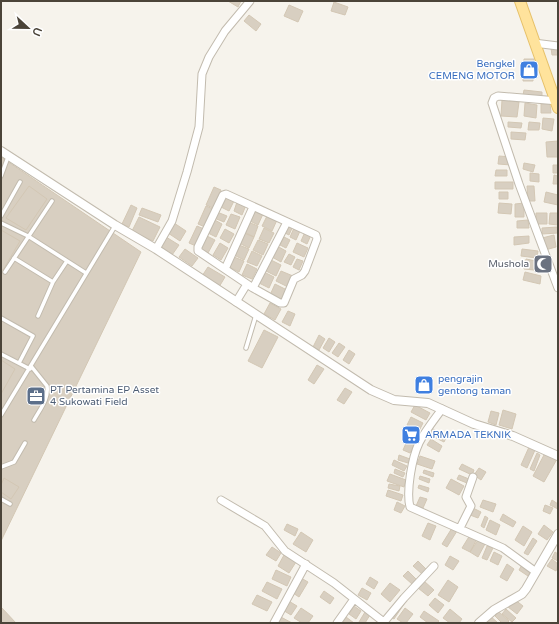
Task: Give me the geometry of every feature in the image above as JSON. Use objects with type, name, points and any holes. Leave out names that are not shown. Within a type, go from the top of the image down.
[{"type":"main road","points":[[520,1],[557,104]]},
{"type":"street","points":[[156,249],[172,221],[199,127],[202,74],[224,31],[250,1]]},
{"type":"street","points":[[534,43],[558,46]]},
{"type":"street","points":[[557,104],[498,96],[494,98],[492,103],[519,184],[558,288]]},
{"type":"street","points":[[1,151],[8,157],[115,225],[156,249],[380,395],[394,400],[428,403],[474,424],[513,436],[558,456]]},
{"type":"street","points":[[226,194],[253,207],[317,237],[305,271],[302,276],[294,279],[284,302],[282,303],[250,286],[225,270],[200,252],[198,247],[223,195],[226,194]]},
{"type":"street","points":[[225,270],[253,207]]},
{"type":"street","points":[[236,302],[250,286],[286,222]]},
{"type":"street","points":[[442,409],[419,444],[414,458],[408,494],[409,505],[412,509],[460,528],[503,548],[536,572]]},
{"type":"street","points":[[460,528],[471,506],[466,497],[473,477]]},
{"type":"street","points":[[220,500],[265,526],[285,551],[306,564],[385,623],[404,598],[434,566]]},
{"type":"street","points":[[479,623],[494,610],[522,594],[558,534]]},
{"type":"street","points":[[274,623],[306,564]]},
{"type":"street","points":[[337,623],[354,599]]},
{"type":"lane","points":[[1,176],[8,157]]},
{"type":"lane","points":[[1,216],[20,182]]},
{"type":"lane","points":[[5,272],[52,201]]},
{"type":"lane","points":[[1,223],[28,236],[86,273]]},
{"type":"lane","points":[[1,415],[115,225]]},
{"type":"lane","points":[[14,258],[53,282]]},
{"type":"lane","points":[[38,316],[53,282],[67,261]]},
{"type":"lane","points":[[246,348],[256,315]]},
{"type":"lane","points":[[1,318],[33,336],[20,363]]},
{"type":"lane","points":[[1,354],[30,367],[47,386],[48,390],[46,401],[34,420]]},
{"type":"lane","points":[[1,466],[14,462],[24,443]]},
{"type":"lane","points":[[1,499],[10,504]]},
{"type":"building","points":[[228,1],[241,1],[238,7]]},
{"type":"building","points":[[334,2],[348,7],[345,15],[331,11]]},
{"type":"building","points":[[289,5],[303,11],[298,22],[284,16]]},
{"type":"building","points":[[249,15],[261,24],[256,31],[244,21]]},
{"type":"building","points":[[551,48],[558,48],[558,55],[552,55]]},
{"type":"building","name":"Bengkel CEMENG MOTOR","points":[[524,59],[534,59],[533,81],[523,81]]},
{"type":"building","points":[[524,90],[542,92],[542,97],[523,95]]},
{"type":"building","points":[[502,100],[519,102],[517,117],[501,116]]},
{"type":"building","points":[[525,103],[537,105],[536,118],[524,116]]},
{"type":"building","points":[[550,103],[551,113],[541,113],[541,104]]},
{"type":"building","points":[[543,118],[554,119],[552,131],[542,129]]},
{"type":"building","points":[[508,122],[522,123],[521,128],[508,127]]},
{"type":"building","points":[[529,122],[540,123],[539,130],[528,130]]},
{"type":"building","points":[[511,132],[526,133],[525,140],[511,139]]},
{"type":"building","points":[[558,141],[558,157],[547,157],[546,142]]},
{"type":"building","points":[[499,156],[511,157],[511,165],[498,164]]},
{"type":"building","name":"PT Pertamina EP Asset 4 Sukowati Field","points":[[1,157],[141,252],[1,541]]},
{"type":"building","points":[[524,163],[535,165],[533,172],[523,169]]},
{"type":"building","points":[[553,165],[558,165],[558,173],[553,173]]},
{"type":"building","points":[[496,170],[507,170],[507,176],[495,176]]},
{"type":"building","points":[[530,173],[539,174],[539,182],[530,181]]},
{"type":"building","points":[[554,175],[558,176],[558,184],[553,184]]},
{"type":"building","points":[[495,182],[513,182],[513,189],[495,189]]},
{"type":"building","points":[[29,186],[47,199],[26,230],[6,218]]},
{"type":"building","points":[[527,186],[534,186],[535,201],[528,201]]},
{"type":"building","points":[[214,187],[221,190],[213,208],[206,205]]},
{"type":"building","points":[[499,192],[508,192],[508,199],[499,199]]},
{"type":"building","points":[[546,192],[558,195],[558,205],[544,202]]},
{"type":"building","points":[[224,196],[234,201],[229,211],[219,206]]},
{"type":"building","points":[[237,202],[246,205],[242,215],[234,211]]},
{"type":"building","points":[[499,203],[512,204],[511,214],[498,213]]},
{"type":"building","points":[[524,203],[524,217],[515,217],[515,204]]},
{"type":"building","points":[[131,205],[137,208],[129,227],[122,224]]},
{"type":"building","points":[[206,206],[213,209],[205,227],[198,224]]},
{"type":"building","points":[[142,208],[161,215],[158,222],[139,215]]},
{"type":"building","points":[[253,210],[263,214],[258,225],[248,220]]},
{"type":"building","points":[[217,212],[227,216],[224,222],[214,218]]},
{"type":"building","points":[[536,213],[547,213],[547,224],[536,224]]},
{"type":"building","points":[[550,213],[558,213],[558,225],[549,224]]},
{"type":"building","points":[[231,214],[240,217],[235,229],[226,225]]},
{"type":"building","points":[[267,216],[277,220],[272,231],[262,226]]},
{"type":"building","points":[[139,217],[160,227],[153,241],[132,231]]},
{"type":"building","points":[[213,219],[222,224],[216,237],[206,232]]},
{"type":"building","points":[[528,220],[529,228],[517,228],[517,221]]},
{"type":"building","points":[[248,222],[258,226],[254,237],[244,232]]},
{"type":"building","points":[[174,223],[186,231],[180,241],[168,233]]},
{"type":"building","points":[[287,223],[293,226],[289,235],[283,232]]},
{"type":"building","points":[[197,226],[204,229],[196,246],[189,243]]},
{"type":"building","points":[[557,227],[558,233],[542,234],[542,228]]},
{"type":"building","points":[[264,228],[274,233],[269,243],[259,239]]},
{"type":"building","points":[[294,228],[300,231],[296,240],[290,237]]},
{"type":"building","points":[[225,229],[234,234],[229,243],[220,238]]},
{"type":"building","points":[[1,230],[20,241],[3,270],[1,269]]},
{"type":"building","points":[[305,232],[311,235],[307,244],[301,241]]},
{"type":"building","points":[[244,233],[254,237],[249,248],[239,243]]},
{"type":"building","points":[[205,235],[215,240],[208,253],[198,248]]},
{"type":"building","points":[[554,235],[556,247],[545,250],[542,238]]},
{"type":"building","points":[[529,236],[529,243],[514,245],[514,237]]},
{"type":"building","points":[[166,237],[179,245],[172,255],[160,247]]},
{"type":"building","points":[[284,237],[290,240],[286,248],[280,245]]},
{"type":"building","points":[[258,240],[268,244],[263,255],[253,250]]},
{"type":"building","points":[[220,243],[228,248],[221,260],[213,255]]},
{"type":"building","points":[[297,243],[308,248],[304,257],[293,252]]},
{"type":"building","points":[[239,245],[249,249],[244,260],[234,255]]},
{"type":"building","points":[[277,246],[286,251],[281,262],[272,257]]},
{"type":"building","points":[[185,249],[198,258],[192,266],[179,257]]},
{"type":"building","points":[[522,249],[538,251],[537,258],[521,256]]},
{"type":"building","points":[[252,251],[262,256],[257,266],[247,262]]},
{"type":"building","points":[[289,254],[295,257],[291,265],[284,262]]},
{"type":"building","points":[[234,257],[244,261],[239,272],[229,267]]},
{"type":"building","points":[[269,259],[281,265],[276,276],[264,270]]},
{"type":"building","points":[[297,259],[303,261],[299,270],[293,267]]},
{"type":"building","points":[[526,259],[536,261],[534,270],[524,269]]},
{"type":"building","name":"Mushola","points":[[540,260],[547,262],[548,268],[539,266]]},
{"type":"building","points":[[247,264],[257,269],[252,279],[242,275]]},
{"type":"building","points":[[208,267],[225,277],[219,287],[202,276]]},
{"type":"building","points":[[262,271],[274,277],[269,288],[257,282]]},
{"type":"building","points":[[281,271],[293,276],[288,287],[276,281]]},
{"type":"building","points":[[525,272],[541,276],[540,284],[523,280]]},
{"type":"building","points":[[275,284],[287,290],[282,301],[270,295]]},
{"type":"building","points":[[270,303],[281,309],[275,320],[264,314]]},
{"type":"building","points":[[288,311],[295,314],[290,326],[282,322]]},
{"type":"building","points":[[264,330],[278,337],[262,368],[248,361]]},
{"type":"building","points":[[319,335],[325,339],[319,350],[313,347]]},
{"type":"building","points":[[329,338],[335,342],[329,352],[323,348]]},
{"type":"building","points":[[339,343],[345,347],[338,357],[332,353]]},
{"type":"building","points":[[349,350],[355,354],[349,364],[343,360]]},
{"type":"building","points":[[1,360],[15,369],[1,394]]},
{"type":"building","points":[[317,365],[324,369],[314,384],[308,380]]},
{"type":"building","name":"pengrajin gentong taman","points":[[422,377],[429,379],[426,393],[419,391]]},
{"type":"building","points":[[345,388],[352,392],[344,404],[337,400]]},
{"type":"building","points":[[415,405],[430,413],[426,420],[411,412]]},
{"type":"building","points":[[503,410],[516,414],[512,429],[499,425]]},
{"type":"building","points":[[491,411],[499,413],[496,425],[488,422]]},
{"type":"building","points":[[411,417],[423,423],[419,431],[407,425]]},
{"type":"building","name":"ARMADA TEKNIK","points":[[407,428],[418,434],[414,441],[403,436]]},
{"type":"building","points":[[433,429],[447,436],[444,442],[430,435]]},
{"type":"building","points":[[431,439],[442,446],[439,452],[427,445]]},
{"type":"building","points":[[407,441],[415,444],[410,453],[403,450]]},
{"type":"building","points":[[529,447],[535,450],[527,468],[521,465]]},
{"type":"building","points":[[537,453],[540,455],[534,471],[530,469]]},
{"type":"building","points":[[545,453],[557,459],[544,482],[533,476]]},
{"type":"building","points":[[399,455],[410,459],[408,463],[398,460]]},
{"type":"building","points":[[420,456],[435,461],[432,469],[417,464]]},
{"type":"building","points":[[394,460],[407,466],[404,471],[392,465]]},
{"type":"building","points":[[462,464],[474,470],[472,475],[459,469]]},
{"type":"building","points":[[479,468],[486,472],[481,480],[474,475]]},
{"type":"building","points":[[395,469],[405,473],[403,477],[394,473]]},
{"type":"building","points":[[424,470],[434,473],[433,477],[423,473]]},
{"type":"building","points":[[390,474],[406,480],[404,487],[387,481]]},
{"type":"building","points":[[459,475],[469,479],[467,483],[457,479]]},
{"type":"building","points":[[420,476],[430,479],[429,483],[419,479]]},
{"type":"building","points":[[4,478],[19,487],[11,499],[1,492],[1,485]]},
{"type":"building","points":[[451,479],[464,486],[459,495],[446,488]]},
{"type":"building","points":[[389,484],[400,486],[399,491],[388,488]]},
{"type":"building","points":[[419,485],[429,488],[428,492],[418,488]]},
{"type":"building","points":[[388,490],[403,495],[401,501],[386,496]]},
{"type":"building","points":[[420,497],[427,499],[423,508],[416,506]]},
{"type":"building","points":[[483,500],[496,504],[493,512],[480,507]]},
{"type":"building","points":[[552,500],[558,504],[558,509],[550,505]]},
{"type":"building","points":[[397,502],[405,506],[401,513],[394,510]]},
{"type":"building","points":[[545,505],[553,508],[550,514],[543,511]]},
{"type":"building","points":[[473,508],[481,512],[478,518],[470,515]]},
{"type":"building","points":[[503,514],[516,522],[513,527],[500,520]]},
{"type":"building","points":[[485,516],[488,518],[484,528],[481,526]]},
{"type":"building","points":[[490,520],[500,525],[496,535],[486,530]]},
{"type":"building","points":[[428,523],[436,526],[430,540],[422,536]]},
{"type":"building","points":[[287,524],[298,529],[295,536],[284,530]]},
{"type":"building","points":[[544,525],[553,532],[547,540],[538,534]]},
{"type":"building","points":[[523,526],[532,532],[524,546],[515,540]]},
{"type":"building","points":[[452,528],[457,531],[447,547],[442,544]]},
{"type":"building","points":[[301,532],[313,540],[306,552],[293,544]]},
{"type":"building","points":[[470,535],[477,539],[470,552],[462,548]]},
{"type":"building","points":[[533,538],[537,541],[528,555],[524,553]]},
{"type":"building","points":[[478,540],[485,544],[478,557],[470,552]]},
{"type":"building","points":[[487,546],[493,548],[487,560],[482,558]]},
{"type":"building","points":[[272,547],[281,553],[276,561],[266,555]]},
{"type":"building","points":[[494,552],[502,556],[498,565],[490,561]]},
{"type":"building","points":[[555,552],[558,554],[558,561],[552,558]]},
{"type":"building","points":[[284,555],[296,562],[289,573],[278,566]]},
{"type":"building","points":[[450,556],[459,561],[453,570],[445,565]]},
{"type":"building","points":[[552,559],[558,564],[556,571],[547,566]]},
{"type":"building","points":[[418,561],[426,569],[422,574],[413,566]]},
{"type":"building","points":[[523,563],[532,569],[528,576],[519,570]]},
{"type":"building","points":[[507,564],[514,569],[507,581],[500,577]]},
{"type":"building","points":[[276,570],[291,577],[287,586],[272,579]]},
{"type":"building","points":[[408,571],[416,579],[412,584],[403,576]]},
{"type":"building","points":[[370,577],[378,582],[374,589],[366,584]]},
{"type":"building","points":[[301,578],[308,582],[299,597],[293,593]]},
{"type":"building","points":[[448,580],[458,587],[449,602],[438,595]]},
{"type":"building","points":[[424,581],[434,590],[428,596],[418,588]]},
{"type":"building","points":[[267,582],[282,589],[277,599],[262,591]]},
{"type":"building","points":[[390,583],[400,590],[390,602],[381,594]]},
{"type":"building","points":[[362,588],[371,593],[367,600],[358,595]]},
{"type":"building","points":[[324,591],[334,598],[330,604],[320,597]]},
{"type":"building","points":[[257,595],[272,602],[267,611],[252,604]]},
{"type":"building","points":[[435,598],[444,605],[438,613],[429,605]]},
{"type":"building","points":[[514,599],[523,606],[517,614],[508,607]]},
{"type":"building","points":[[287,600],[297,606],[291,615],[281,609]]},
{"type":"building","points":[[398,601],[404,604],[394,619],[389,616]]},
{"type":"building","points":[[354,606],[361,611],[356,619],[349,614]]},
{"type":"building","points":[[1,607],[16,623],[1,623]]},
{"type":"building","points":[[301,608],[313,616],[308,623],[302,623],[294,618]]},
{"type":"building","points":[[405,608],[413,614],[406,623],[403,623],[397,619]]},
{"type":"building","points":[[450,609],[462,619],[459,623],[450,623],[443,618]]},
{"type":"building","points":[[506,609],[516,618],[512,622],[502,614]]},
{"type":"building","points":[[424,611],[439,621],[437,623],[428,623],[420,617]]},
{"type":"building","points":[[365,612],[370,615],[365,623],[360,623],[359,622]]},
{"type":"building","points":[[499,612],[509,621],[507,623],[502,623],[495,616]]},
{"type":"building","points":[[489,615],[498,623],[488,623],[485,620]]},
{"type":"building","points":[[279,616],[292,623],[275,623]]},
{"type":"building","points":[[346,617],[354,623],[342,623]]},
{"type":"place","name":"Bengkel CEMENG MOTOR","points":[[529,70]]},
{"type":"place","name":"Mushola","points":[[543,264]]},
{"type":"place","name":"pengrajin gentong taman","points":[[424,385]]},
{"type":"place","name":"PT Pertamina EP Asset 4 Sukowati Field","points":[[36,396]]},
{"type":"place","name":"ARMADA TEKNIK","points":[[411,435]]}]
